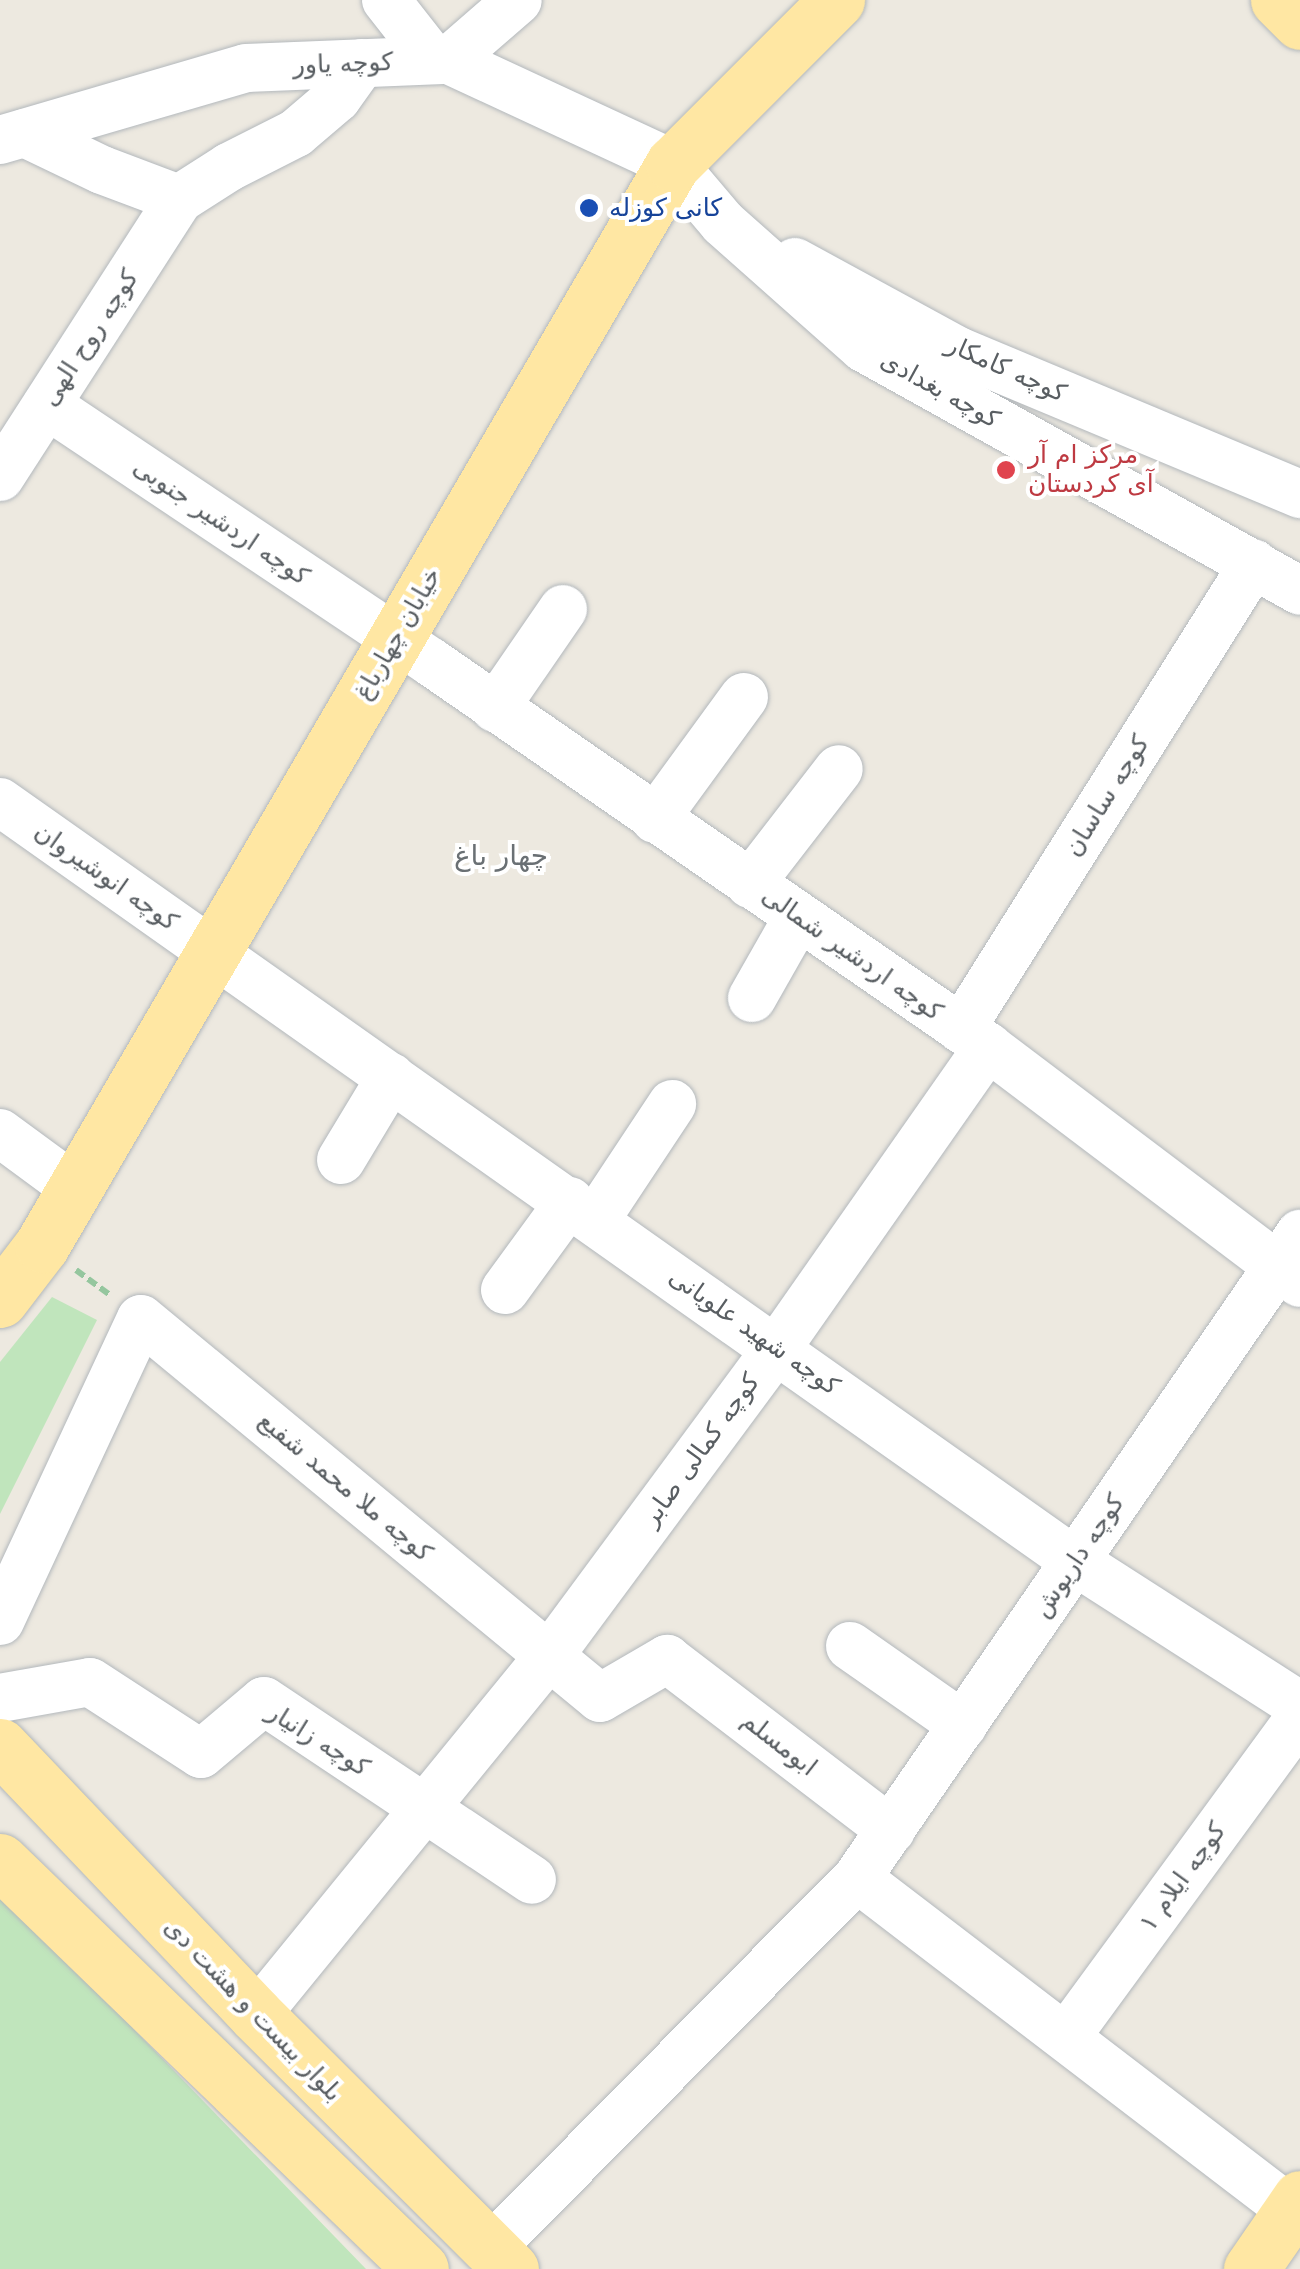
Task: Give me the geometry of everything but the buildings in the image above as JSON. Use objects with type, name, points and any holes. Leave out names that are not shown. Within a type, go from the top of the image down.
[{"type":"main road","name":"خیابان چهارباغ","points":[[0,1300],[42,1245],[673,164],[837,0]]},
{"type":"main road","points":[[1278,0],[1300,22]]},
{"type":"main road","name":"بلوار بیست و هشت دی","points":[[0,1746],[256,2015],[500,2259]]},
{"type":"main road","points":[[0,1861],[421,2269]]},
{"type":"main road","points":[[216,2070],[214,2050],[221,2031],[236,2018],[256,2015]]},
{"type":"main road","points":[[1250,2269],[1296,2204]]},
{"type":"street","points":[[386,0],[441,60],[518,0]]},
{"type":"street","name":"کوچه یاور","points":[[12,136],[246,68],[441,60],[673,164]]},
{"type":"street","points":[[12,136],[179,199],[296,133],[338,98],[362,63]]},
{"type":"street","name":"کوچه بغدادی","points":[[673,164],[723,223],[864,348],[1300,591]]},
{"type":"street","name":"کوچه روح الهی","points":[[0,477],[179,199]]},
{"type":"street","name":"کوچه کامکار","points":[[723,223],[958,350],[1299,493]]},
{"type":"street","name":"کوچه اردشیر جنوبی","points":[[47,404],[395,640]]},
{"type":"street","name":"کوچه ساسان","points":[[974,1038],[1254,563]]},
{"type":"street","points":[[494,708],[564,609]]},
{"type":"street","name":"کوچه اردشیر شمالی","points":[[395,640],[1292,1261]]},
{"type":"street","points":[[655,818],[744,698]]},
{"type":"street","points":[[750,884],[839,769]]},
{"type":"street","name":"کوچه انوشیروان","points":[[0,802],[212,952]]},
{"type":"street","points":[[752,998],[798,917]]},
{"type":"street","name":"کوچه شهید علویانی","points":[[212,952],[583,1210],[1076,1562],[1300,1706]]},
{"type":"street","name":"کوچه کمالی صابر","points":[[256,2015],[550,1655],[776,1348],[974,1038]]},
{"type":"street","points":[[341,1160],[391,1077]]},
{"type":"street","points":[[506,1290],[583,1210],[672,1104]]},
{"type":"street","points":[[0,1132],[75,1188]]},
{"type":"street","name":"کوچه داریوش","points":[[500,2259],[858,1878],[1076,1562],[1292,1261]]},
{"type":"street","points":[[0,1621],[140,1318]]},
{"type":"street","name":"کوچه ملا محمد شفیع","points":[[140,1318],[550,1655]]},
{"type":"street","points":[[850,1646],[963,1725]]},
{"type":"street","name":"ابومسلم","points":[[550,1655],[600,1698],[667,1659],[890,1830]]},
{"type":"street","name":"کوچه زانیار","points":[[0,1698],[90,1682],[201,1754],[264,1700],[426,1810]]},
{"type":"street","name":"کوچه ایلام ۱","points":[[1066,2036],[1300,1718]]},
{"type":"street","points":[[426,1810],[532,1880]]},
{"type":"street","points":[[858,1878],[1296,2204]]},
{"type":"path","points":[[42,1245],[140,1318]]},
{"type":"green space","points":[[52,1297],[97,1320],[0,1514],[0,1362]]},
{"type":"green space","points":[[0,1891],[366,2269],[0,2269]]},
{"type":"place","name":"کانی کوزله","points":[[589,208]]},
{"type":"place","name":"مرکز ام آر آی کردستان","points":[[1006,470]]},
{"type":"district","name":"چهار باغ","points":[[501,856]]}]
